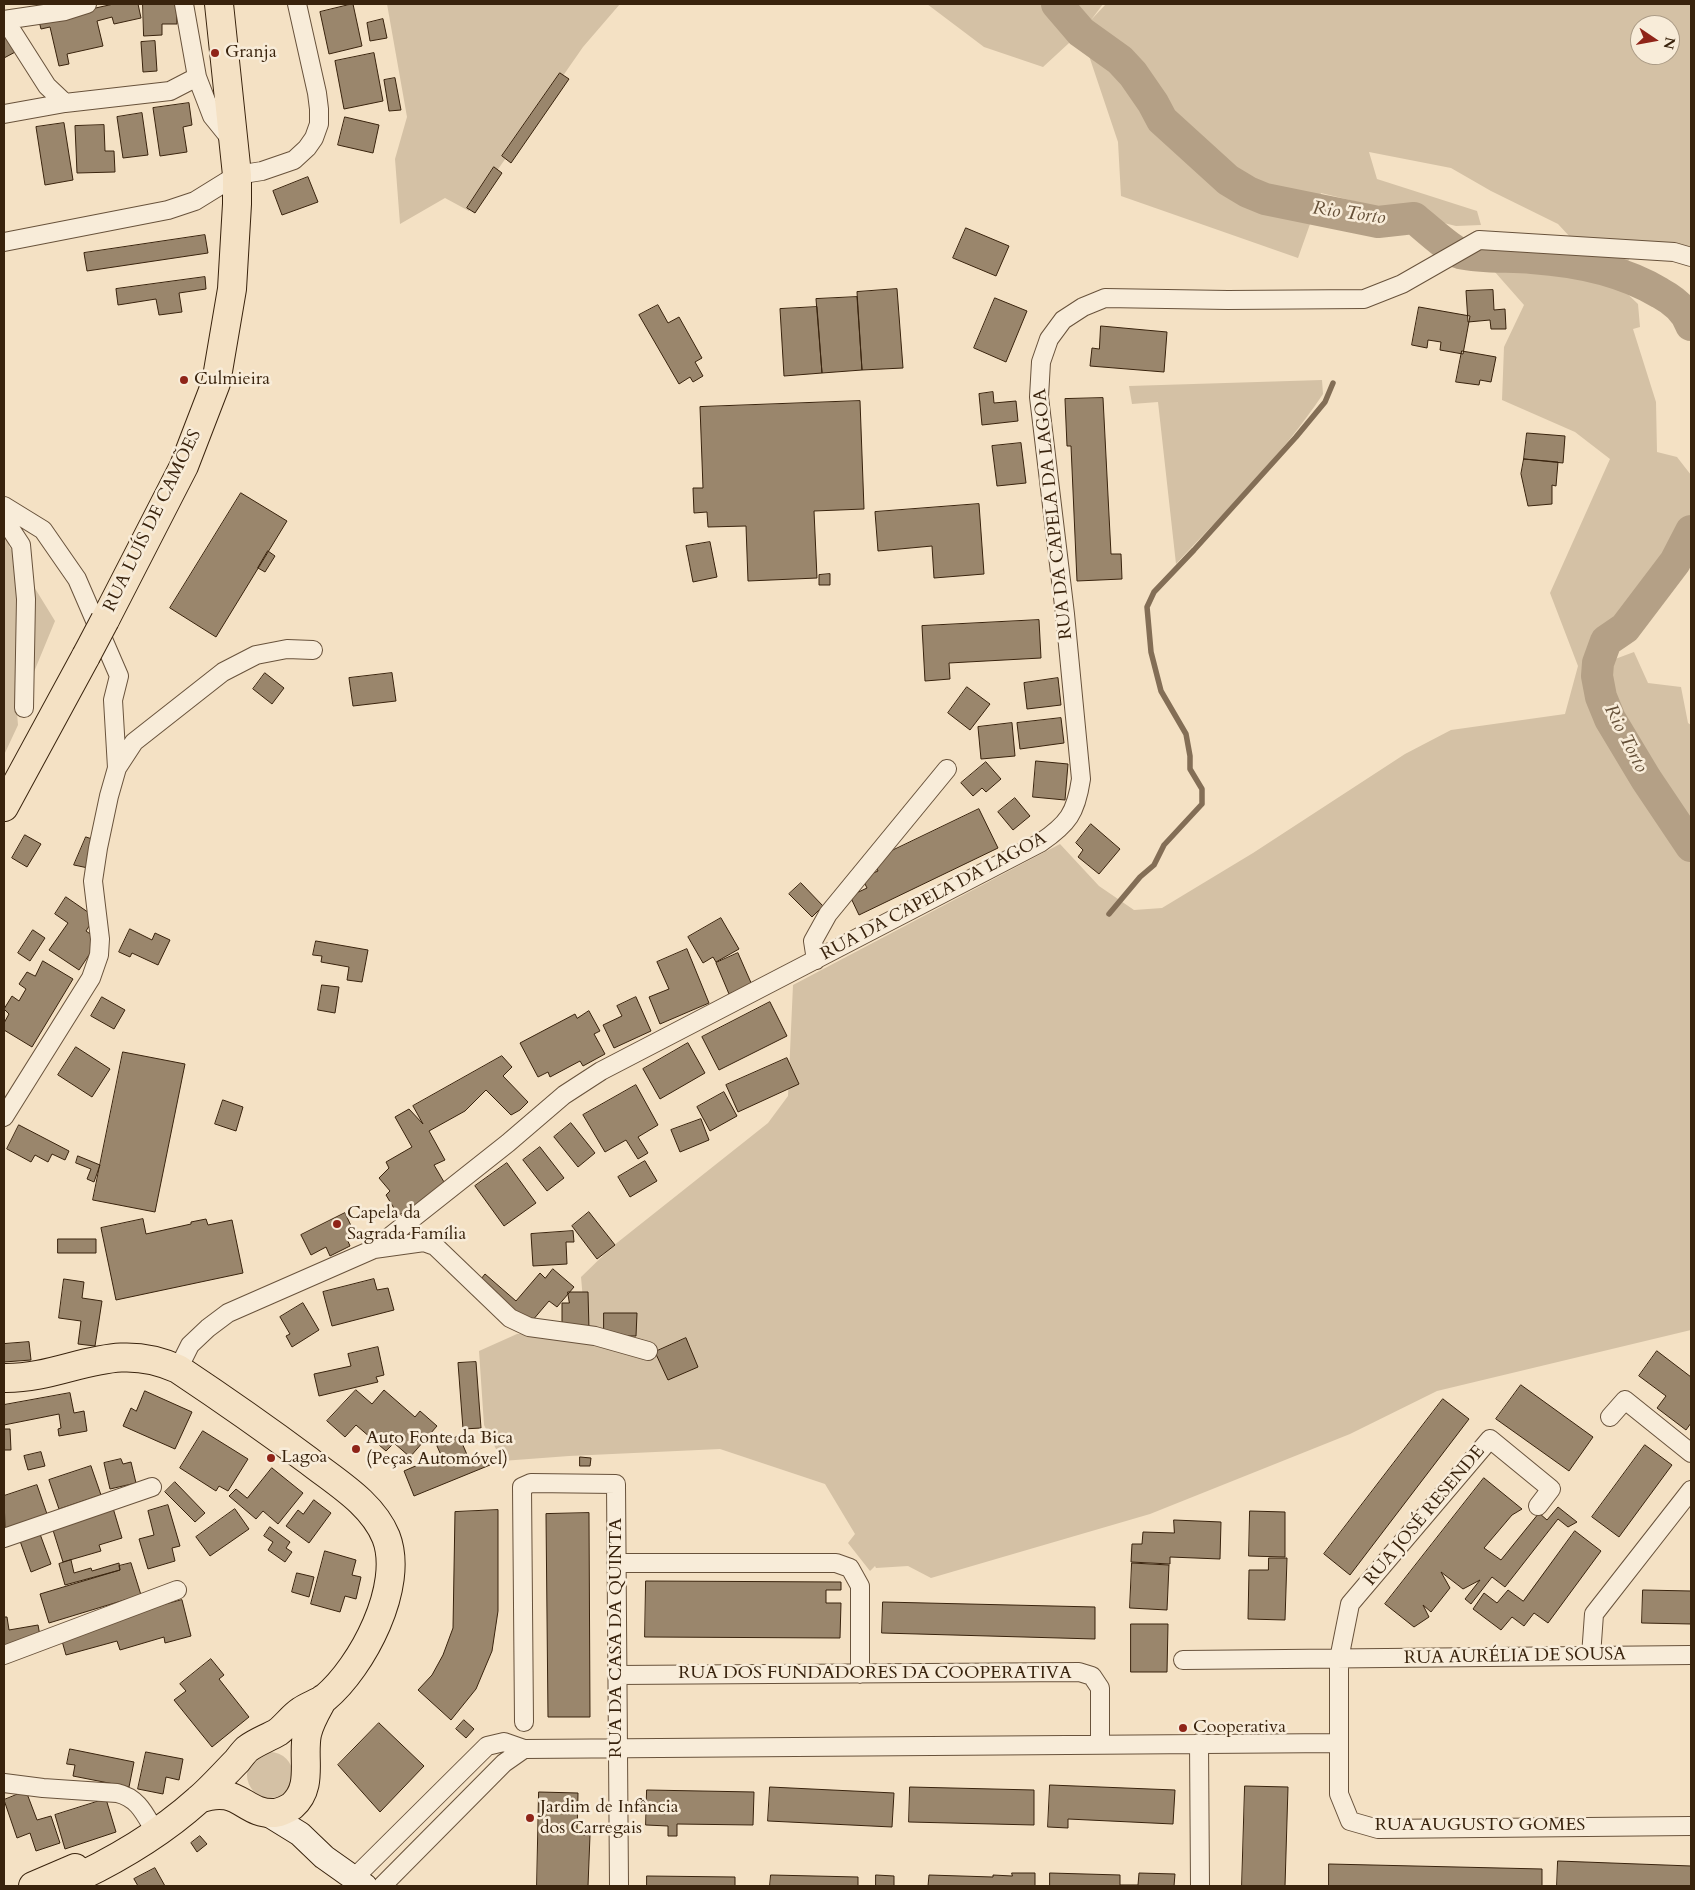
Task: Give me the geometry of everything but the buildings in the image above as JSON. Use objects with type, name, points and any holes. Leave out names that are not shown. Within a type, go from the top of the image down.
[{"type":"main road","name":"RUA LUÍS DE CAMÕES","points":[[4,807],[86,656],[184,466],[216,382],[232,289],[237,204],[236,175],[219,4]]},
{"type":"main road","points":[[4,1378],[20,1378],[112,1358],[131,1356],[165,1363],[178,1369],[256,1421],[360,1500],[374,1517],[386,1538],[389,1554],[389,1576],[384,1600],[372,1636],[351,1671],[323,1699],[313,1717],[308,1733],[305,1779],[298,1801],[288,1808],[277,1812],[255,1808],[227,1795],[199,1799]]},
{"type":"main road","points":[[60,1886],[95,1870],[156,1833],[199,1799],[248,1751],[278,1731],[301,1711],[323,1699]]},
{"type":"main road","points":[[255,1808],[238,1793],[235,1781],[235,1769],[248,1751],[269,1741],[281,1742],[292,1748],[300,1756],[305,1779]]},
{"type":"main road","points":[[33,1886],[92,1861],[128,1849]]},
{"type":"street","points":[[65,103],[47,86],[5,20],[65,11],[87,4]]},
{"type":"street","points":[[184,4],[197,77],[212,116],[233,143]]},
{"type":"street","points":[[4,242],[168,210],[195,201],[236,175],[262,171],[294,160],[307,148],[314,138],[319,124],[317,93],[297,4]]},
{"type":"street","points":[[4,114],[65,103],[170,91],[197,77]]},
{"type":"street","name":"RUA DA CAPELA DA LAGOA","points":[[178,1369],[190,1345],[228,1313],[374,1249],[508,1143],[564,1094],[601,1071],[1040,843],[1062,826],[1078,800],[1081,779],[1065,614],[1039,397],[1041,362],[1049,338],[1063,320],[1083,306],[1105,298],[1228,300],[1364,299],[1402,284],[1479,240],[1674,252],[1691,257]]},
{"type":"street","points":[[4,506],[43,530],[77,579],[119,676],[113,700],[117,768]]},
{"type":"street","points":[[4,519],[21,545],[26,599],[24,708]]},
{"type":"street","points":[[4,1117],[91,978],[99,955],[100,939],[93,881],[98,848],[117,768],[134,742],[223,672],[256,655],[288,649],[313,650]]},
{"type":"street","points":[[816,960],[812,941],[828,914],[947,768]]},
{"type":"street","points":[[374,1249],[424,1242],[435,1246],[510,1318],[529,1327],[596,1336],[648,1351]]},
{"type":"street","points":[[1610,1417],[1625,1400],[1691,1453]]},
{"type":"street","name":"RUA JOSÉ RESENDE","points":[[1339,1659],[1350,1604],[1490,1439],[1551,1489],[1538,1506]]},
{"type":"street","name":"RUA DA CASA DA QUINTA","points":[[524,1722],[522,1487],[531,1483],[616,1484],[619,1886]]},
{"type":"street","points":[[4,1538],[152,1487]]},
{"type":"street","points":[[1591,1656],[1594,1614],[1691,1490]]},
{"type":"street","points":[[616,1563],[836,1564],[850,1568],[860,1586],[860,1674]]},
{"type":"street","points":[[4,1655],[177,1590]]},
{"type":"street","name":"RUA AURÉLIA DE SOUSA","points":[[1184,1660],[1691,1655]]},
{"type":"street","points":[[255,1808],[300,1834],[324,1858],[359,1883],[487,1746],[504,1742],[524,1749],[1339,1743],[1339,1659]]},
{"type":"street","name":"RUA DOS FUNDADORES DA COOPERATIVA","points":[[617,1675],[1079,1672],[1092,1676],[1100,1688],[1100,1745]]},
{"type":"street","points":[[1199,1743],[1200,1886]]},
{"type":"street","name":"RUA AUGUSTO GOMES","points":[[1339,1743],[1339,1794],[1350,1822],[1378,1829],[1691,1826]]},
{"type":"street","points":[[382,1886],[504,1763],[524,1749]]},
{"type":"street","points":[[464,1769],[481,1786]]},
{"type":"street","points":[[305,1779],[308,1827],[314,1848]]},
{"type":"street","points":[[4,1784],[128,1795],[136,1802],[156,1833]]},
{"type":"shaded area","points":[[387,4],[620,4],[583,47],[469,211],[445,198],[400,224],[395,159],[407,117]]},
{"type":"shaded area","points":[[927,4],[1103,4],[1091,20],[1106,4],[1691,4],[1691,250],[1571,238],[1558,224],[1491,191],[1451,168],[1369,152],[1377,179],[1477,211],[1481,225],[1456,226],[1321,193],[1298,258],[1121,196],[1118,142],[1081,32],[1043,67],[984,47]]},
{"type":"shaded area","points":[[1491,247],[1566,255],[1631,257],[1614,281],[1638,304],[1640,327],[1633,329],[1656,402],[1657,452],[1677,457],[1691,475],[1691,525],[1673,561],[1623,626],[1603,639],[1594,676],[1607,720],[1643,781],[1687,842],[1691,852],[1691,1330],[1437,1391],[1350,1434],[1150,1514],[931,1578],[908,1566],[876,1568],[875,1566],[870,1571],[848,1543],[855,1534],[825,1484],[720,1449],[502,1461],[484,1425],[479,1351],[517,1334],[586,1334],[581,1277],[613,1246],[768,1123],[788,1096],[793,985],[1060,844],[1099,886],[1134,910],[1162,908],[1253,853],[1405,754],[1451,730],[1565,714],[1578,666],[1550,593],[1610,459],[1575,432],[1502,400],[1504,347],[1524,305],[1487,263]]},
{"type":"shaded area","points":[[1322,380],[1323,394],[1290,439],[1253,482],[1176,564],[1158,402],[1132,404],[1129,386]]},
{"type":"shaded area","points":[[4,530],[9,537],[9,546],[55,621],[17,713],[18,725],[4,755]]},
{"type":"shaded area","points":[[1634,652],[1648,683],[1681,687],[1688,723],[1691,725],[1691,826],[1655,779],[1627,730],[1607,702],[1607,662]]},
{"type":"shaded area","points":[[265,1752],[275,1752],[289,1762],[293,1775],[289,1788],[283,1794],[275,1798],[265,1798],[251,1788],[247,1780],[247,1770],[257,1756]]},
{"type":"waterway","name":"Rio Torto","points":[[1057,4],[1081,32],[1120,60],[1133,74],[1162,120],[1228,180],[1248,192],[1265,199],[1378,222],[1414,218],[1444,243],[1460,253],[1478,256],[1532,258],[1582,264],[1598,268],[1630,278],[1670,299],[1678,306],[1691,325]]},
{"type":"waterway","points":[[1109,914],[1140,877],[1154,865],[1164,845],[1202,804],[1202,789],[1190,769],[1186,734],[1161,691],[1151,652],[1147,607],[1154,592],[1296,437],[1325,402],[1333,383]]},
{"type":"waterway","name":"Rio Torto","points":[[1691,531],[1675,562],[1625,628],[1606,641],[1598,663],[1597,676],[1601,697],[1610,719],[1646,779],[1691,846]]},
{"type":"place","name":"Granja","points":[[215,53]]},
{"type":"place","name":"Culmieira","points":[[184,380]]},
{"type":"place","name":"Capela da Sagrada Família","points":[[337,1224]]},
{"type":"place","name":"Auto Fonte da Bica (Peças Automóvel)","points":[[356,1449]]},
{"type":"place","name":"Lagoa","points":[[271,1458]]},
{"type":"place","name":"Cooperativa","points":[[1183,1728]]},
{"type":"place","name":"Jardim de Infância dos Carregais","points":[[530,1818]]}]
